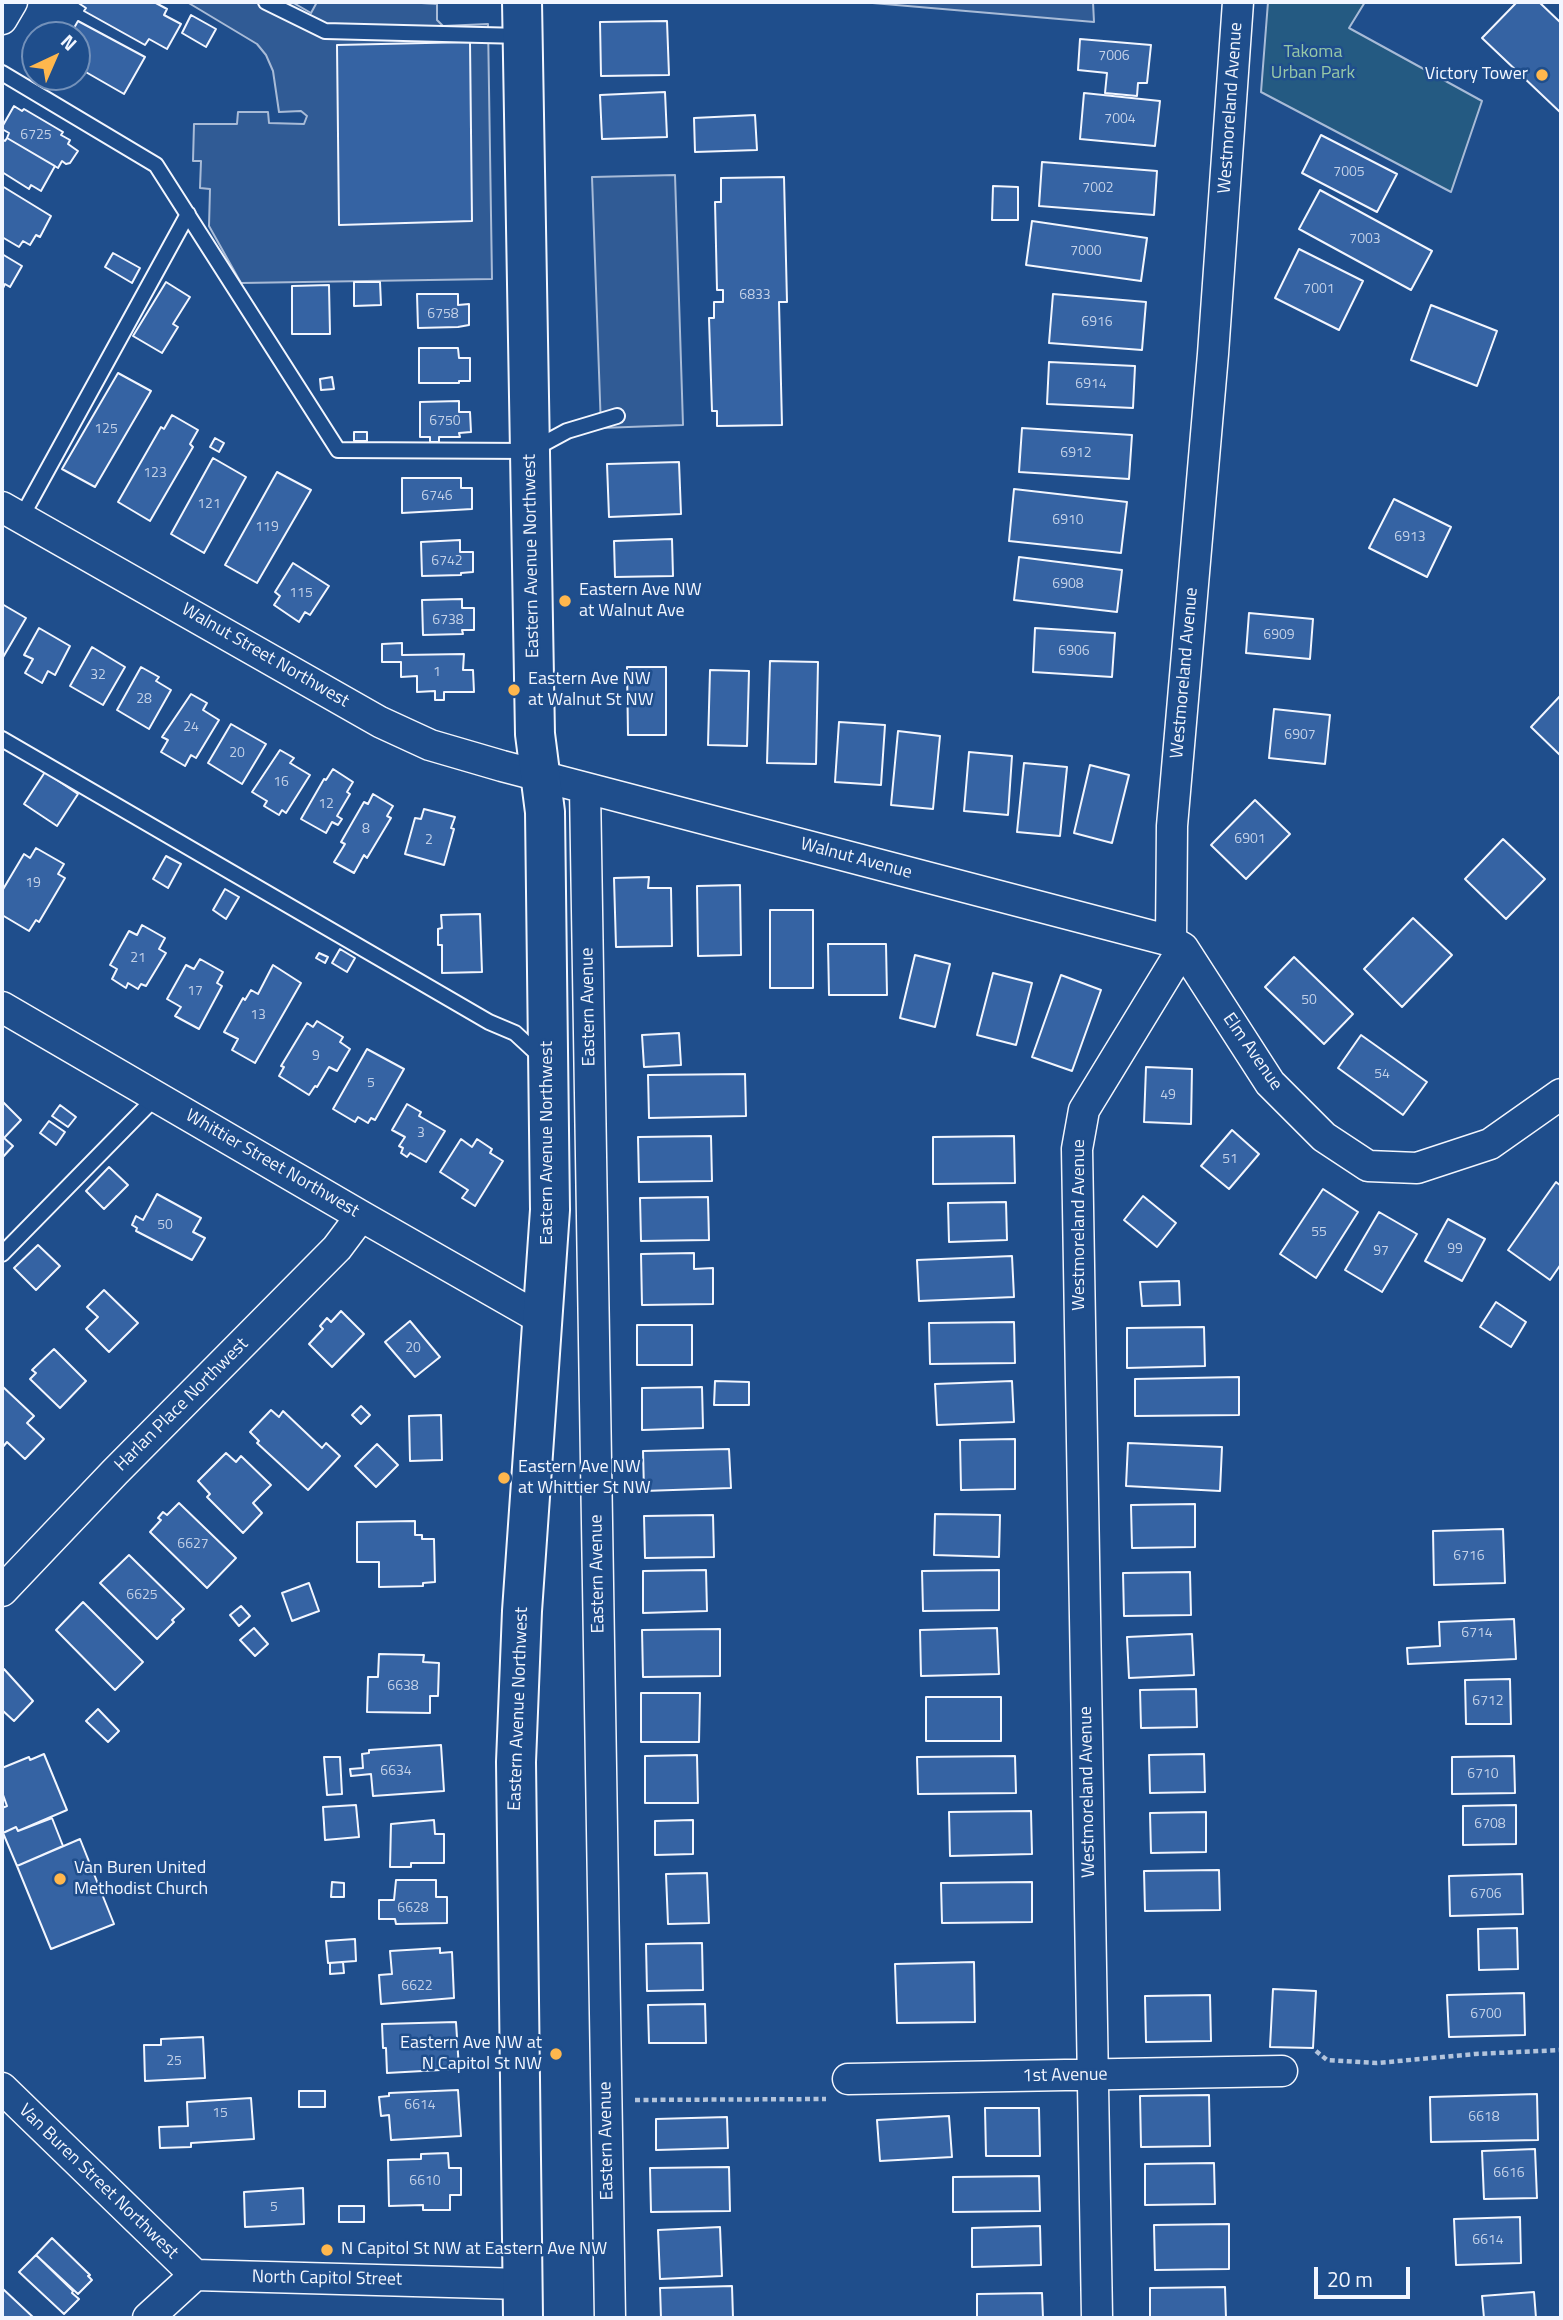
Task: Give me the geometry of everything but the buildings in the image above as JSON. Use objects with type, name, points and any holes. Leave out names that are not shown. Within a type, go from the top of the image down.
[{"type":"street","points":[[2,19],[12,2]]},
{"type":"street","name":"Westmoreland Avenue","points":[[1097,2318],[1077,1149],[1084,1110],[1177,944],[1172,826],[1213,355],[1238,2]]},
{"type":"street","name":"Eastern Avenue Northwest","points":[[522,19],[535,734],[545,812],[550,1210],[522,1611],[516,1762],[523,2301]]},
{"type":"street","name":"Walnut Street Northwest","points":[[11,512],[396,730],[430,745],[541,776]]},
{"type":"street","name":"Walnut Avenue","points":[[541,776],[1177,944]]},
{"type":"street","name":"Eastern Avenue","points":[[585,788],[610,2318]]},
{"type":"street","name":"Elm Avenue","points":[[1177,944],[1270,1083],[1324,1137],[1368,1166],[1417,1168],[1490,1144],[1561,1094]]},
{"type":"street","name":"Whittier Street Northwest","points":[[2,1007],[543,1320]]},
{"type":"street","name":"Harlan Place Northwest","points":[[2,1591],[115,1472],[337,1248],[361,1216]]},
{"type":"street","name":"1st Avenue","points":[[848,2079],[1282,2071]]},
{"type":"street","name":"Van Buren Street Northwest","points":[[2,2088],[195,2275]]},
{"type":"street","points":[[148,2318],[195,2275]]},
{"type":"street","name":"North Capitol Street","points":[[195,2275],[523,2301]]},
{"type":"lane","points":[[266,2],[325,32],[522,19]]},
{"type":"lane","points":[[2,73],[156,164],[338,450],[530,451],[567,431],[617,416]]},
{"type":"lane","points":[[11,512],[188,214]]},
{"type":"lane","points":[[2,739],[489,1022],[515,1033],[549,1064]]},
{"type":"lane","points":[[2,1254],[156,1097]]},
{"type":"path","points":[[1316,2051],[1327,2060],[1377,2063],[1561,2050]]},
{"type":"path","points":[[607,2100],[848,2099],[848,2079]]},
{"type":"green space","name":"Takoma Urban Park","points":[[1268,2],[1365,2],[1349,28],[1482,101],[1451,192],[1261,92]]},
{"type":"shaded area","points":[[187,2],[292,2],[311,13],[317,2],[437,4],[437,20],[443,26],[488,24],[492,279],[241,283],[209,226],[210,189],[200,188],[201,161],[193,161],[194,124],[237,124],[238,112],[268,112],[269,123],[304,124],[307,116],[301,111],[279,112],[273,71],[266,55],[257,44]]},
{"type":"shaded area","points":[[861,2],[1093,2],[1094,22]]},
{"type":"shaded area","points":[[675,175],[683,425],[601,428],[592,177]]},
{"type":"place","name":"Victory Tower","points":[[1542,75]]},
{"type":"place","name":"Eastern Ave NW at Walnut Ave","points":[[565,601]]},
{"type":"place","name":"Eastern Ave NW at Walnut St NW","points":[[514,690]]},
{"type":"place","name":"Eastern Ave NW at Whittier St NW","points":[[504,1478]]},
{"type":"place","name":"Van Buren United Methodist Church","points":[[60,1879]]},
{"type":"place","name":"Eastern Ave NW at N Capitol St NW","points":[[556,2054]]},
{"type":"place","name":"N Capitol St NW at Eastern Ave NW","points":[[327,2250]]}]
